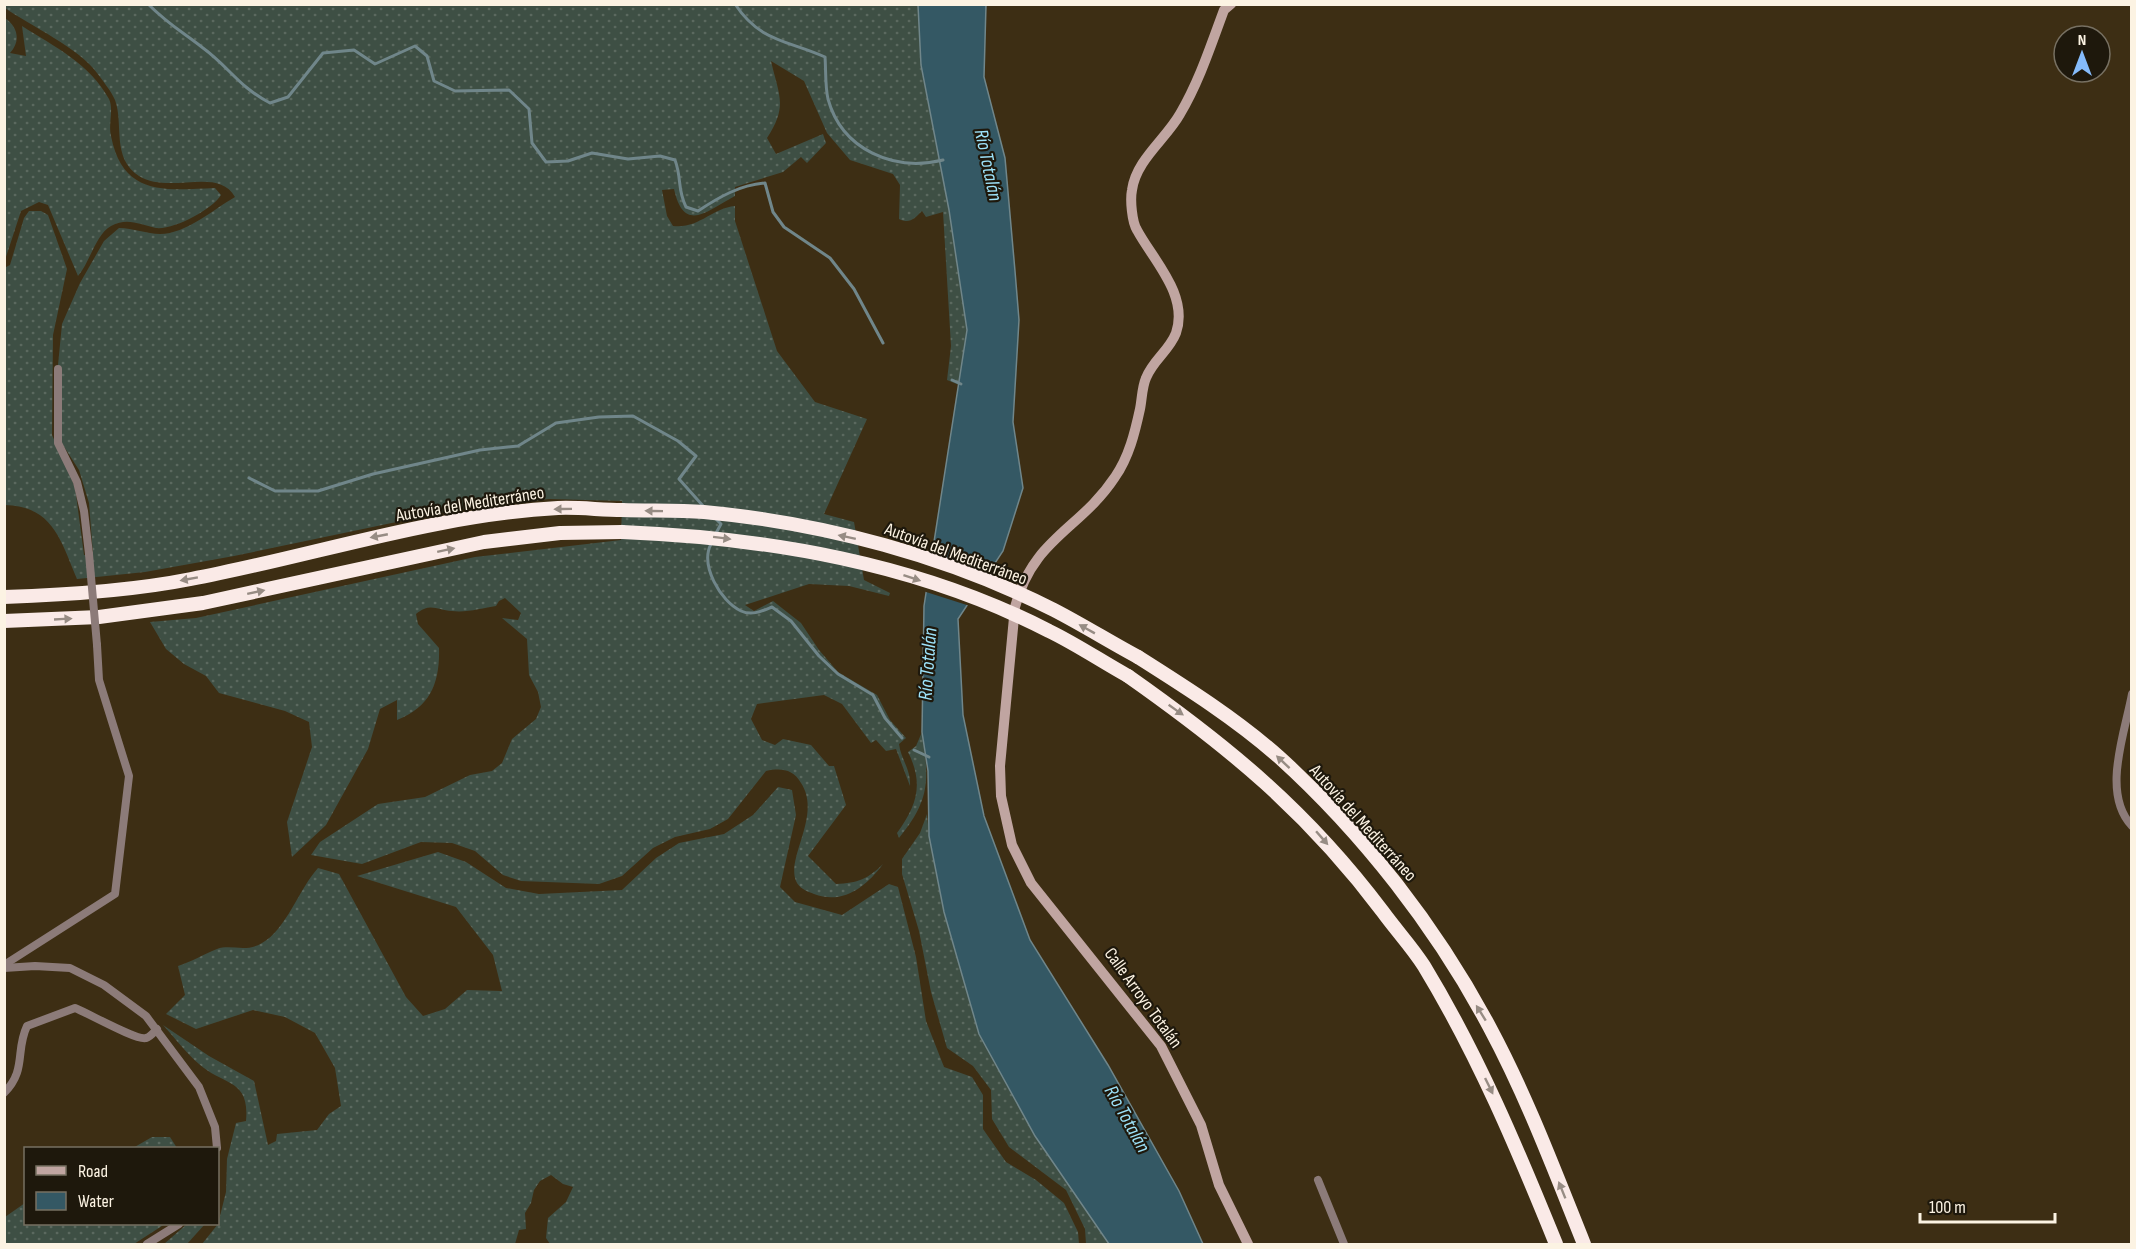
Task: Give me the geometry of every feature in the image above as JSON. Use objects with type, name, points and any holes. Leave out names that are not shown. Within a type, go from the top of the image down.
[{"type":"highway","name":"Autovía del Mediterráneo","points":[[4,597],[98,591],[189,580],[375,537],[480,517],[558,508],[704,512],[791,525],[886,545],[977,577],[1054,610],[1138,657],[1209,703],[1278,757],[1331,808],[1382,866],[1437,941],[1490,1027],[1535,1122],[1584,1245]]},
{"type":"highway","name":"Autovía del Mediterráneo","points":[[4,621],[99,617],[204,603],[484,542],[560,532],[702,535],[782,545],[875,565],[970,597],[1048,630],[1128,676],[1199,726],[1266,781],[1317,832],[1363,885],[1409,946],[1466,1038],[1510,1130],[1556,1245]]},
{"type":"street","name":"Calle Arroyo Totalán","points":[[1231,4],[1224,10],[1203,67],[1180,115],[1143,162],[1132,190],[1135,228],[1162,267],[1179,317],[1176,331],[1170,346],[1154,363],[1145,379],[1135,433],[1116,476],[1093,505],[1052,541],[1032,563],[1021,585],[1015,607],[1000,766],[1001,796],[1012,845],[1031,883],[1161,1046],[1202,1125],[1220,1185],[1248,1245]]},
{"type":"street","points":[[4,966],[115,894],[129,776],[99,680],[84,511],[77,482],[58,443],[58,369]]},
{"type":"street","points":[[2132,694],[2118,769],[2117,790],[2122,815],[2132,826]]},
{"type":"street","points":[[4,966],[70,968],[104,985],[146,1017],[199,1087],[215,1127],[217,1147]]},
{"type":"street","points":[[4,1093],[20,1069],[21,1038],[27,1026],[75,1008],[95,1015],[137,1038],[147,1038],[157,1029]]},
{"type":"street","points":[[1318,1180],[1344,1245]]},
{"type":"street","points":[[147,1245],[177,1225]]},
{"type":"green space","points":[[5,5],[918,5],[921,65],[949,210],[967,330],[959,385],[947,380],[951,346],[943,212],[926,217],[922,211],[912,220],[899,219],[900,185],[893,174],[850,160],[827,133],[804,81],[771,61],[779,92],[780,109],[774,127],[767,138],[776,154],[823,134],[826,143],[807,163],[801,157],[783,172],[735,187],[735,196],[698,215],[690,215],[684,211],[678,203],[674,189],[662,190],[667,216],[673,226],[698,222],[719,210],[735,206],[735,221],[777,351],[815,402],[867,419],[824,514],[854,522],[864,580],[890,593],[889,596],[849,586],[809,584],[745,605],[754,611],[773,601],[801,623],[819,650],[838,672],[877,695],[890,720],[906,738],[899,744],[909,775],[910,786],[896,749],[886,751],[876,740],[871,743],[842,704],[824,695],[757,704],[751,719],[762,740],[775,745],[783,739],[811,745],[829,766],[834,766],[846,805],[808,856],[836,884],[851,883],[862,879],[883,864],[869,880],[853,892],[835,897],[814,894],[799,886],[794,871],[808,808],[806,795],[798,778],[782,770],[766,771],[728,819],[710,829],[675,837],[653,848],[622,876],[599,884],[521,881],[503,875],[475,851],[452,843],[421,842],[362,864],[311,855],[320,842],[378,804],[425,797],[470,775],[492,771],[502,763],[512,739],[536,719],[541,707],[538,692],[529,675],[527,639],[502,618],[518,620],[521,613],[505,598],[496,606],[469,611],[425,608],[416,614],[418,624],[439,648],[438,672],[431,692],[418,708],[397,720],[397,700],[380,709],[368,749],[326,825],[292,857],[287,822],[312,747],[309,722],[285,711],[219,693],[206,676],[184,664],[166,649],[150,622],[196,618],[475,557],[621,540],[622,501],[549,499],[454,510],[234,556],[145,572],[77,579],[60,539],[45,519],[21,507],[5,505],[4,268],[10,265],[24,218],[29,211],[41,211],[48,215],[67,269],[53,335],[52,435],[75,487],[84,555],[93,554],[89,503],[79,470],[61,442],[58,365],[62,324],[80,283],[104,241],[119,228],[155,234],[170,233],[190,225],[235,197],[227,188],[217,183],[151,181],[130,169],[121,150],[115,100],[97,73],[79,55],[5,8]]},
{"type":"green space","points":[[5,18],[17,34],[16,44],[10,53],[26,56],[22,26],[71,57],[101,87],[110,103],[110,132],[117,156],[125,170],[136,180],[164,189],[215,188],[221,195],[217,201],[192,218],[173,226],[156,228],[123,222],[111,226],[101,235],[78,276],[48,205],[39,202],[21,211],[5,260]]},
{"type":"green space","points":[[922,732],[926,763],[925,788],[917,812],[899,838],[897,833],[909,813],[916,794],[916,774],[908,752],[916,746]]},
{"type":"green space","points":[[778,787],[792,790],[796,815],[780,887],[795,902],[842,915],[889,884],[898,887],[916,957],[926,1021],[944,1067],[972,1077],[983,1095],[983,1129],[1006,1162],[1036,1180],[1064,1203],[1078,1232],[1079,1244],[550,1244],[546,1238],[548,1218],[566,1202],[573,1187],[563,1184],[551,1175],[540,1181],[534,1190],[531,1203],[525,1213],[526,1229],[519,1230],[515,1244],[202,1244],[219,1225],[226,1192],[227,1159],[236,1123],[246,1121],[246,1107],[244,1097],[239,1090],[199,1064],[163,1025],[209,1056],[254,1081],[268,1145],[276,1141],[277,1134],[317,1130],[329,1114],[341,1106],[335,1068],[315,1033],[285,1017],[253,1010],[196,1029],[166,1014],[185,995],[178,966],[217,949],[256,946],[271,937],[318,868],[339,874],[406,997],[423,1016],[445,1009],[467,990],[502,991],[493,955],[456,907],[357,876],[438,852],[466,862],[506,888],[539,894],[622,890],[656,858],[679,843],[724,834],[753,815]]},
{"type":"green space","points":[[927,814],[929,836],[979,1034],[1035,1136],[1109,1244],[1086,1244],[1085,1229],[1066,1190],[1009,1147],[992,1119],[991,1090],[973,1066],[947,1048],[931,992],[919,931],[902,874],[902,859],[920,833]]},
{"type":"green space","points":[[152,1137],[170,1137],[176,1147],[135,1147]]},
{"type":"green space","points":[[24,1204],[24,1225],[163,1225],[134,1244],[5,1244],[5,1217]]},
{"type":"green space","points":[[186,1225],[204,1225],[187,1244],[164,1244]]},
{"type":"water","name":"Río Totalán","points":[[918,5],[986,5],[984,77],[1005,158],[1019,320],[1013,422],[1023,488],[1003,551],[958,619],[963,715],[984,816],[1030,940],[1108,1065],[1179,1191],[1203,1244],[1109,1244],[1035,1136],[979,1034],[944,912],[929,836],[928,771],[922,732],[924,606],[967,330],[949,210],[921,65]]},
{"type":"pier","points":[[929,553],[991,575],[970,606],[923,591]]},
{"type":"waterway","points":[[148,4],[212,55],[242,84],[270,103],[288,97],[323,53],[354,50],[375,64],[415,46],[427,56],[434,81],[455,91],[509,90],[529,109],[532,143],[546,162],[568,161],[592,153],[628,159],[660,156],[675,160],[681,195],[686,207],[698,211],[730,192],[765,183],[773,212],[784,227],[830,258],[854,289],[883,343]]},
{"type":"waterway","points":[[735,4],[744,16],[764,33],[825,57],[828,99],[835,117],[845,132],[858,144],[872,153],[906,163],[943,160]]},
{"type":"waterway","points":[[952,380],[961,384]]},
{"type":"waterway","points":[[249,478],[275,491],[318,491],[373,474],[480,450],[518,446],[556,423],[599,417],[633,416],[678,441],[696,456],[679,479],[704,507]]},
{"type":"waterway","points":[[715,518],[721,524],[715,535]]},
{"type":"waterway","points":[[711,544],[708,552],[710,572],[719,591],[726,599],[741,611],[749,613],[772,607],[791,621],[819,656],[838,674],[873,695],[885,718],[902,738]]},
{"type":"waterway","points":[[914,750],[929,757]]}]
